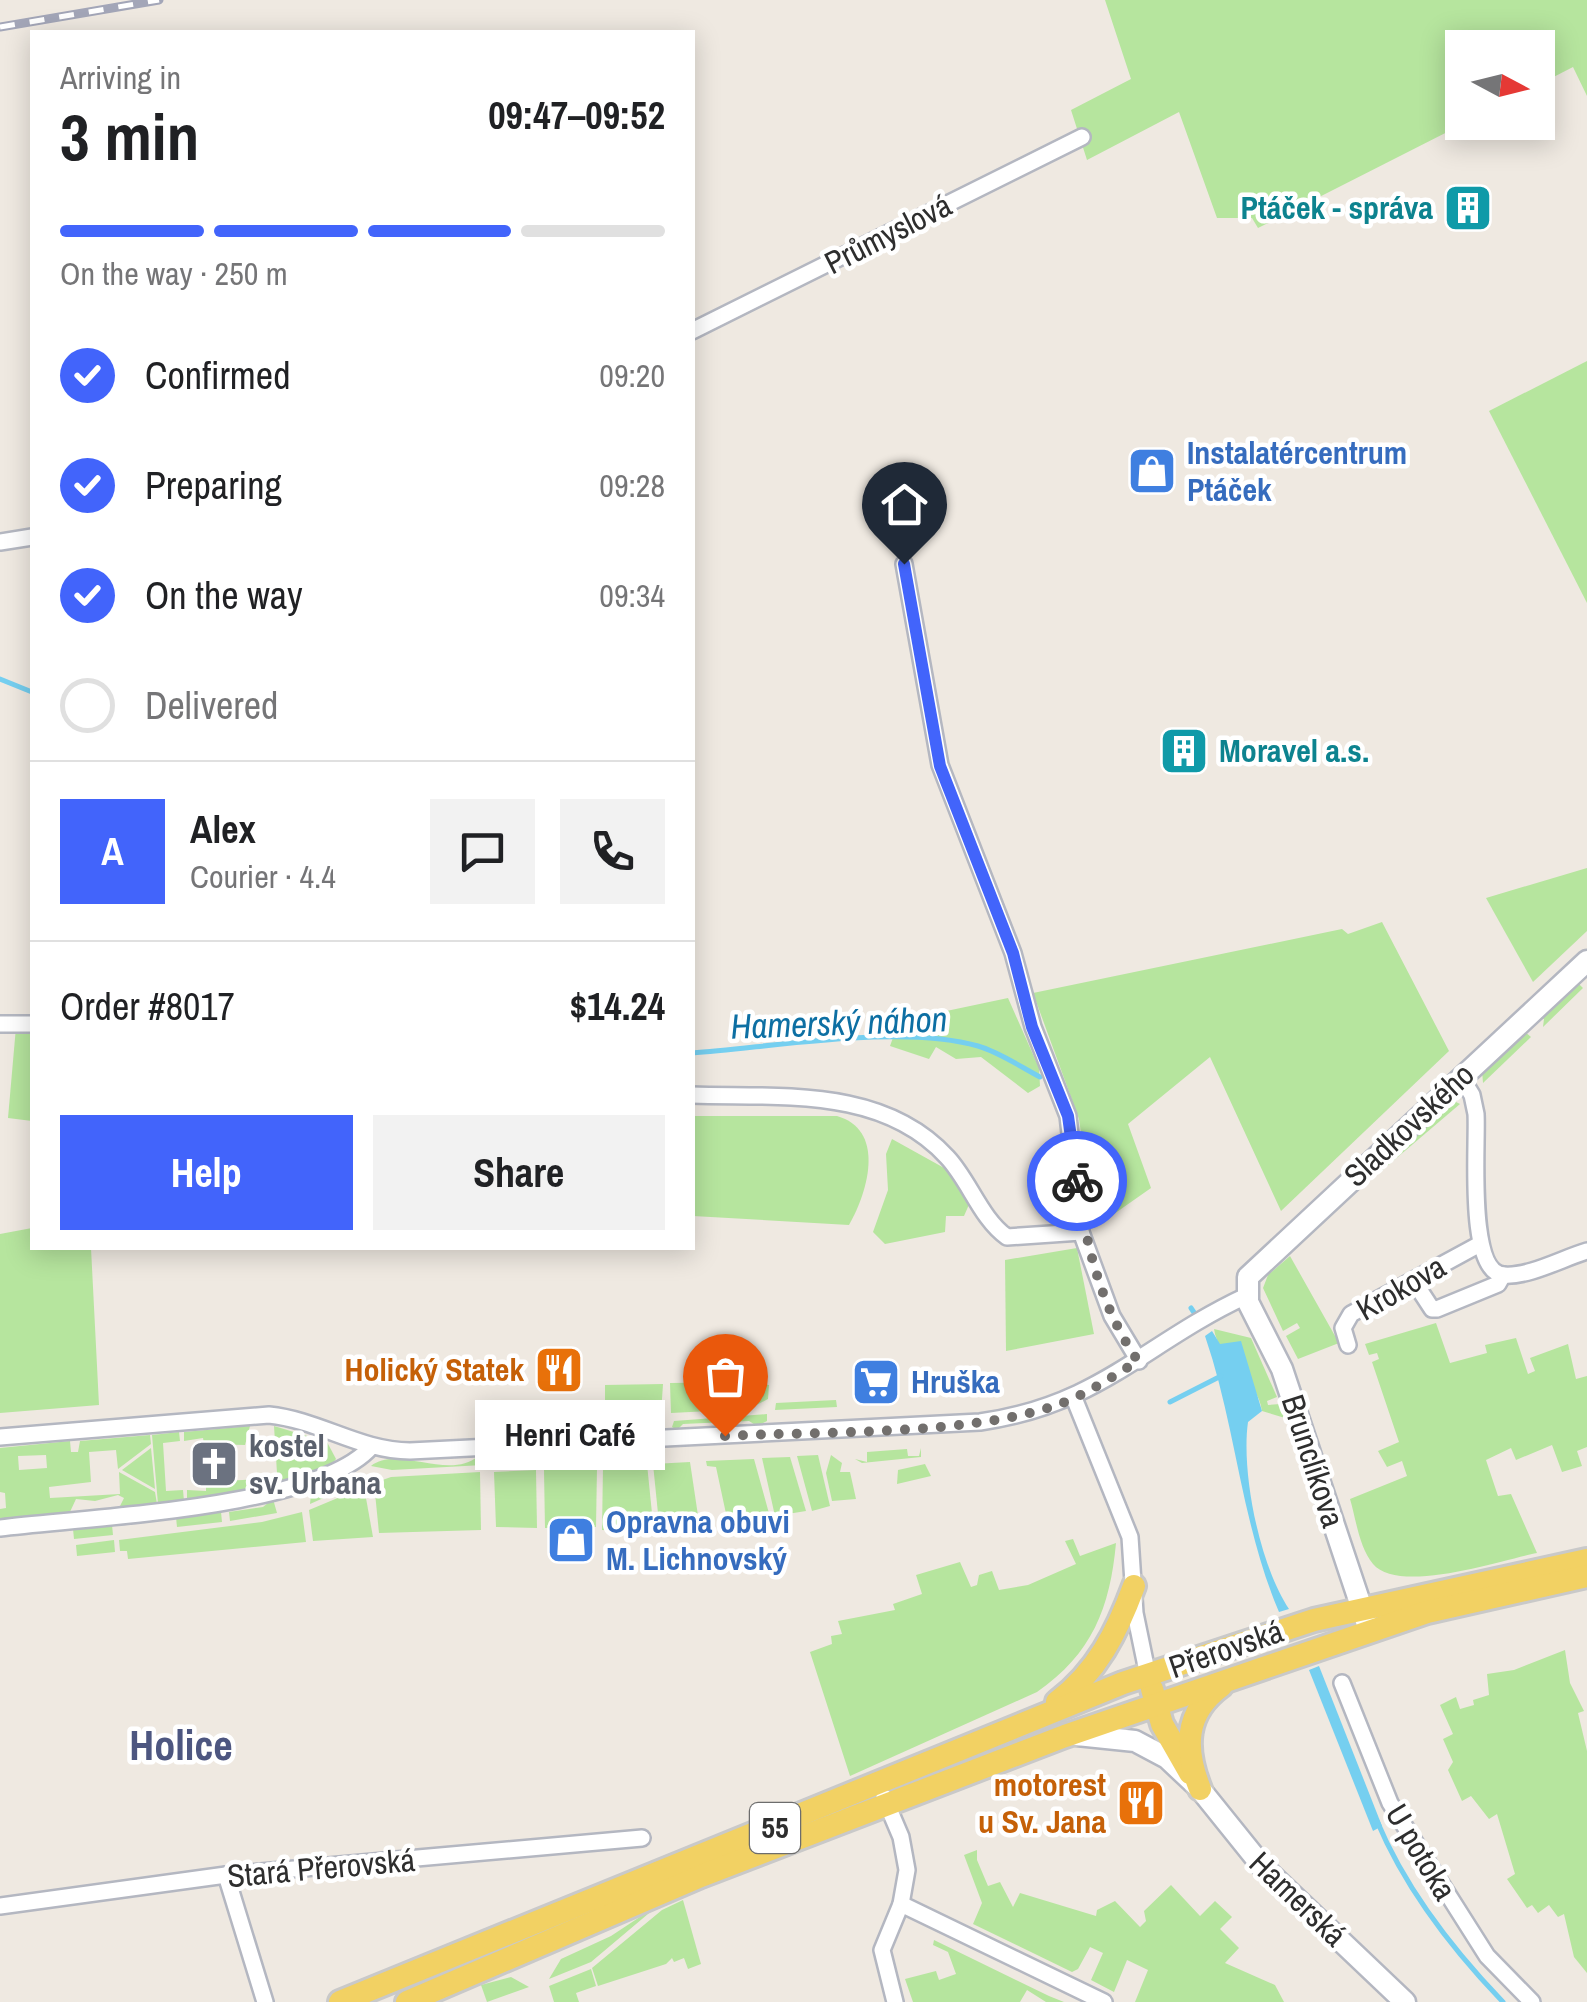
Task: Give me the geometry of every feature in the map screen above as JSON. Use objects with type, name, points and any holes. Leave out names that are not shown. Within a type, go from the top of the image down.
[{"type":"main road","name":"Přerovská","points":[[407,2002],[883,1794],[1030,1720],[1314,1620],[1587,1560]]},
{"type":"main road","name":"Přerovská","points":[[340,2002],[883,1794],[1453,1605],[1587,1576]]},
{"type":"main road","points":[[1030,1720],[1071,1691],[1095,1665],[1134,1586]]},
{"type":"main road","points":[[1200,1789],[1190,1754],[1192,1720],[1208,1696],[1244,1674]]},
{"type":"main road","points":[[1148,1676],[1174,1748],[1200,1789]]},
{"type":"street","name":"Průmyslová","points":[[695,330],[1082,137]]},
{"type":"street","points":[[0,542],[30,537]]},
{"type":"street","points":[[904,564],[940,766],[1013,953],[1032,1027],[1068,1116],[1081,1232],[1112,1316],[1138,1361]]},
{"type":"street","name":"Sladkovského","points":[[1246,1296],[1252,1269],[1587,960]]},
{"type":"street","points":[[0,1024],[30,1024]]},
{"type":"street","name":"Krokova","points":[[1461,1077],[1472,1095],[1476,1114],[1480,1244],[1490,1271],[1503,1275]]},
{"type":"street","points":[[695,1095],[832,1099],[884,1116],[926,1138],[950,1159],[1002,1234],[1020,1239],[1081,1232]]},
{"type":"street","name":"Krokova","points":[[1348,1345],[1345,1320],[1480,1244]]},
{"type":"street","points":[[1413,1280],[1437,1309],[1498,1284],[1503,1275],[1587,1250]]},
{"type":"street","points":[[0,1437],[263,1415],[296,1420],[371,1447],[421,1451],[954,1424],[1019,1416],[1074,1398],[1246,1296]]},
{"type":"street","name":"Brunclíkova","points":[[1246,1296],[1282,1369],[1370,1631]]},
{"type":"street","points":[[1074,1398],[1125,1520],[1148,1676]]},
{"type":"street","points":[[0,1528],[274,1494],[348,1466],[371,1447]]},
{"type":"street","name":"U potoka","points":[[1342,1683],[1390,1803],[1487,1956],[1532,2002]]},
{"type":"street","name":"Hamerská","points":[[1064,1736],[1112,1735],[1142,1742],[1167,1758],[1200,1789],[1262,1866],[1404,2002]]},
{"type":"street","points":[[883,1794],[908,1870],[901,1904],[882,1950],[895,2002]]},
{"type":"street","name":"Stará Přerovská","points":[[0,1906],[226,1875],[642,1838]]},
{"type":"street","points":[[226,1875],[265,2002]]},
{"type":"street","points":[[901,1904],[1104,2002]]},
{"type":"green space","points":[[1105,0],[1587,0],[1587,96],[1573,67],[1555,76],[1555,30],[1445,30],[1445,133],[1258,228],[1252,218],[1217,218],[1179,112],[1087,160],[1071,110],[1131,79]]},
{"type":"green space","points":[[1587,361],[1587,603],[1489,411]]},
{"type":"green space","points":[[1587,868],[1587,931],[1533,982],[1486,898]]},
{"type":"green space","points":[[1382,922],[1449,1051],[1281,1211],[1210,1057],[1128,1124],[1151,1188],[1094,1228],[1079,1119],[1033,993],[1342,929],[1348,934]]},
{"type":"green space","points":[[1577,982],[1583,988],[1543,1027],[1544,1019],[1539,1017]]},
{"type":"green space","points":[[1008,998],[1039,1068],[1040,1086],[1028,1093],[981,1057],[956,1059],[936,1047],[929,1059],[890,1046],[899,1021]]},
{"type":"green space","points":[[16,1027],[30,1029],[30,1121],[8,1118]]},
{"type":"green space","points":[[1524,1031],[1531,1037],[1483,1083],[1482,1070]]},
{"type":"green space","points":[[1452,1100],[1460,1104],[1379,1173],[1376,1169]]},
{"type":"green space","points":[[695,1116],[837,1116],[852,1123],[862,1134],[868,1163],[862,1196],[849,1225],[695,1216]]},
{"type":"green space","points":[[892,1139],[946,1169],[971,1200],[964,1216],[946,1216],[945,1232],[885,1244],[873,1232],[888,1190],[886,1154]]},
{"type":"green space","points":[[30,1228],[30,1250],[91,1250],[99,1405],[0,1413],[0,1234]]},
{"type":"green space","points":[[1077,1248],[1094,1334],[1006,1351],[1005,1260]]},
{"type":"green space","points":[[1290,1256],[1339,1343],[1298,1359],[1286,1336],[1300,1328],[1297,1323],[1283,1331],[1263,1288],[1268,1275]]},
{"type":"green space","points":[[1436,1323],[1450,1363],[1487,1353],[1485,1345],[1516,1338],[1528,1374],[1535,1371],[1530,1358],[1568,1344],[1576,1379],[1587,1376],[1587,1447],[1577,1451],[1582,1466],[1562,1472],[1552,1445],[1516,1460],[1511,1448],[1486,1460],[1498,1496],[1511,1494],[1537,1553],[1451,1573],[1386,1573],[1368,1557],[1350,1499],[1407,1476],[1402,1461],[1387,1467],[1378,1451],[1399,1442],[1372,1362],[1379,1359],[1377,1353],[1369,1355],[1365,1344]]},
{"type":"green space","points":[[1214,1329],[1251,1338],[1277,1397],[1267,1401],[1268,1405],[1281,1404],[1285,1418],[1262,1411],[1253,1388],[1223,1350]]},
{"type":"green space","points":[[670,1383],[769,1385],[768,1399],[749,1409],[671,1413]]},
{"type":"green space","points":[[663,1384],[661,1414],[605,1416],[605,1385]]},
{"type":"green space","points":[[836,1400],[837,1407],[775,1410],[776,1403]]},
{"type":"green space","points":[[767,1414],[767,1421],[757,1426],[749,1421],[683,1424],[677,1430],[672,1427],[674,1421]]},
{"type":"green space","points":[[250,1426],[245,1445],[204,1444],[203,1438],[184,1441],[184,1432]]},
{"type":"green space","points":[[274,1426],[327,1442],[336,1459],[328,1469],[278,1489]]},
{"type":"green space","points":[[179,1432],[180,1441],[163,1443],[166,1491],[183,1490],[184,1501],[158,1504],[152,1435]]},
{"type":"green space","points":[[150,1435],[151,1444],[118,1469],[116,1450],[89,1452],[91,1482],[49,1487],[50,1498],[120,1494],[119,1472],[155,1492],[157,1504],[119,1508],[124,1498],[118,1495],[95,1501],[76,1499],[69,1514],[0,1522],[0,1509],[6,1508],[5,1493],[0,1492],[0,1448],[70,1441],[71,1452],[78,1452],[80,1441]],"holes":[[[46,1455],[47,1468],[19,1470],[18,1456]]]},
{"type":"green space","points":[[151,1448],[155,1489],[122,1470]]},
{"type":"green space","points":[[921,1448],[921,1457],[862,1463],[855,1459],[867,1462],[867,1452],[907,1449],[908,1456],[919,1456]]},
{"type":"green space","points":[[818,1455],[830,1506],[812,1511],[797,1456]]},
{"type":"green space","points":[[831,1455],[842,1463],[840,1472],[850,1472],[856,1499],[832,1501],[826,1473]]},
{"type":"green space","points":[[478,1456],[484,1459],[483,1465],[392,1470],[371,1466],[395,1459],[453,1465]]},
{"type":"green space","points":[[790,1457],[806,1511],[775,1516],[762,1458]]},
{"type":"green space","points":[[754,1459],[770,1517],[728,1523],[716,1467],[707,1466],[706,1461]]},
{"type":"green space","points":[[690,1462],[700,1529],[660,1533],[653,1464]]},
{"type":"green space","points":[[647,1464],[654,1533],[602,1530],[603,1466]]},
{"type":"green space","points":[[925,1464],[931,1476],[897,1484],[898,1470]]},
{"type":"green space","points":[[597,1467],[596,1527],[545,1528],[544,1470]]},
{"type":"green space","points":[[536,1470],[537,1528],[496,1527],[494,1472]]},
{"type":"green space","points":[[347,1472],[355,1484],[310,1504],[311,1494],[341,1481]]},
{"type":"green space","points":[[480,1472],[481,1530],[379,1533],[374,1483],[391,1477]]},
{"type":"green space","points":[[268,1479],[269,1491],[187,1501],[187,1490],[206,1491],[206,1482]]},
{"type":"green space","points":[[364,1487],[373,1537],[313,1541],[309,1510]]},
{"type":"green space","points":[[273,1499],[277,1513],[230,1521],[229,1512],[263,1507]]},
{"type":"green space","points":[[221,1512],[222,1522],[177,1527],[176,1517]]},
{"type":"green space","points":[[302,1512],[306,1542],[128,1559],[127,1551],[120,1551],[119,1540],[262,1522]]},
{"type":"green space","points":[[79,1524],[112,1525],[113,1535],[74,1539],[73,1529]]},
{"type":"green space","points":[[1073,1539],[1080,1556],[1116,1543],[1103,1609],[1072,1662],[1037,1692],[850,1776],[810,1652],[832,1644],[831,1636],[842,1634],[838,1621],[895,1610],[893,1604],[922,1594],[916,1575],[960,1562],[971,1587],[977,1585],[979,1575],[992,1571],[999,1590],[1028,1585],[1076,1564],[1065,1541]]},
{"type":"green space","points":[[114,1540],[115,1552],[77,1556],[76,1545]]},
{"type":"green space","points":[[1565,1650],[1570,1683],[1584,1711],[1578,1713],[1587,1751],[1587,1973],[1574,1957],[1564,1914],[1558,1917],[1549,1905],[1538,1913],[1532,1905],[1527,1908],[1507,1879],[1515,1874],[1497,1814],[1489,1819],[1471,1796],[1462,1801],[1448,1770],[1453,1762],[1443,1739],[1453,1734],[1440,1705],[1456,1697],[1460,1709],[1474,1705],[1473,1700],[1489,1695],[1487,1674],[1514,1670]]},
{"type":"green space","points":[[977,1850],[988,1886],[1000,1882],[1013,1907],[1020,1893],[1096,1916],[1097,1910],[1115,1901],[1140,1927],[1146,1921],[1144,1911],[1171,1885],[1200,1916],[1215,1901],[1232,1917],[1220,1929],[1239,1948],[1225,1963],[1275,1985],[1284,2002],[1135,2002],[1148,1970],[1127,1960],[1114,1992],[1091,1980],[1103,1953],[1090,1947],[1078,1969],[1072,1972],[973,1924],[982,1903],[964,1855]]},
{"type":"green space","points":[[683,1900],[701,1964],[688,1969],[684,1958],[674,1962],[672,1958],[666,1964],[598,1986],[592,1968],[662,1910]]},
{"type":"green space","points":[[661,1903],[591,1962],[549,1979],[561,1959],[611,1936]]},
{"type":"green space","points":[[934,1940],[1064,2002],[1046,2002],[1027,1990],[1020,2002],[913,2002],[905,1979],[936,1971],[939,1980],[956,1974],[948,1952],[933,1945]]},
{"type":"green space","points":[[591,1969],[596,1986],[576,1993],[579,2002],[554,2002],[549,1986]]},
{"type":"green space","points":[[511,1977],[529,1987],[487,2002],[481,1985]]},
{"type":"water","points":[[1212,1331],[1220,1344],[1241,1341],[1262,1411],[1248,1422],[1247,1466],[1261,1543],[1289,1609],[1279,1612],[1256,1544],[1205,1336]]},
{"type":"water","points":[[1319,1666],[1382,1826],[1373,1831],[1309,1670]]},
{"type":"waterway","name":"Hamerský náhon","points":[[0,679],[30,691]]},
{"type":"waterway","name":"Hamerský náhon","points":[[695,1053],[837,1039],[912,1037],[978,1046],[1040,1077]]},
{"type":"waterway","name":"Hamerský náhon","points":[[1191,1308],[1195,1314]]},
{"type":"waterway","points":[[1170,1402],[1221,1376]]},
{"type":"waterway","name":"Hamerský náhon","points":[[1377,1821],[1401,1870],[1432,1917],[1503,2002]]},
{"type":"railway","points":[[0,27],[159,0]]},
{"type":"way so far","points":[[725,1436],[954,1424],[1019,1416],[1074,1398],[1138,1361],[1102,1294],[1090,1248],[1081,1232],[1077,1181]]},
{"type":"place","name":"Ptáček - správa","points":[[1468,208]]},
{"type":"place","name":"Instalatércentrum Ptáček","points":[[1152,471]]},
{"type":"place","name":"Moravel a.s.","points":[[1184,751]]},
{"type":"place","name":"Holický Statek","points":[[559,1370]]},
{"type":"place","name":"Hruška","points":[[876,1382]]},
{"type":"place","name":"Henri Café","points":[[725,1436]]},
{"type":"place","name":"kostel sv. Urbana","points":[[214,1464]]},
{"type":"place","name":"Opravna obuvi M. Lichnovský","points":[[571,1540]]},
{"type":"place","name":"motorest u Sv. Jana","points":[[1141,1803]]},
{"type":"district","name":"Holice","points":[[181,1745]]},
{"type":"route","points":[[904,564],[940,766],[1013,953],[1032,1027],[1068,1116],[1077,1181]]}]
